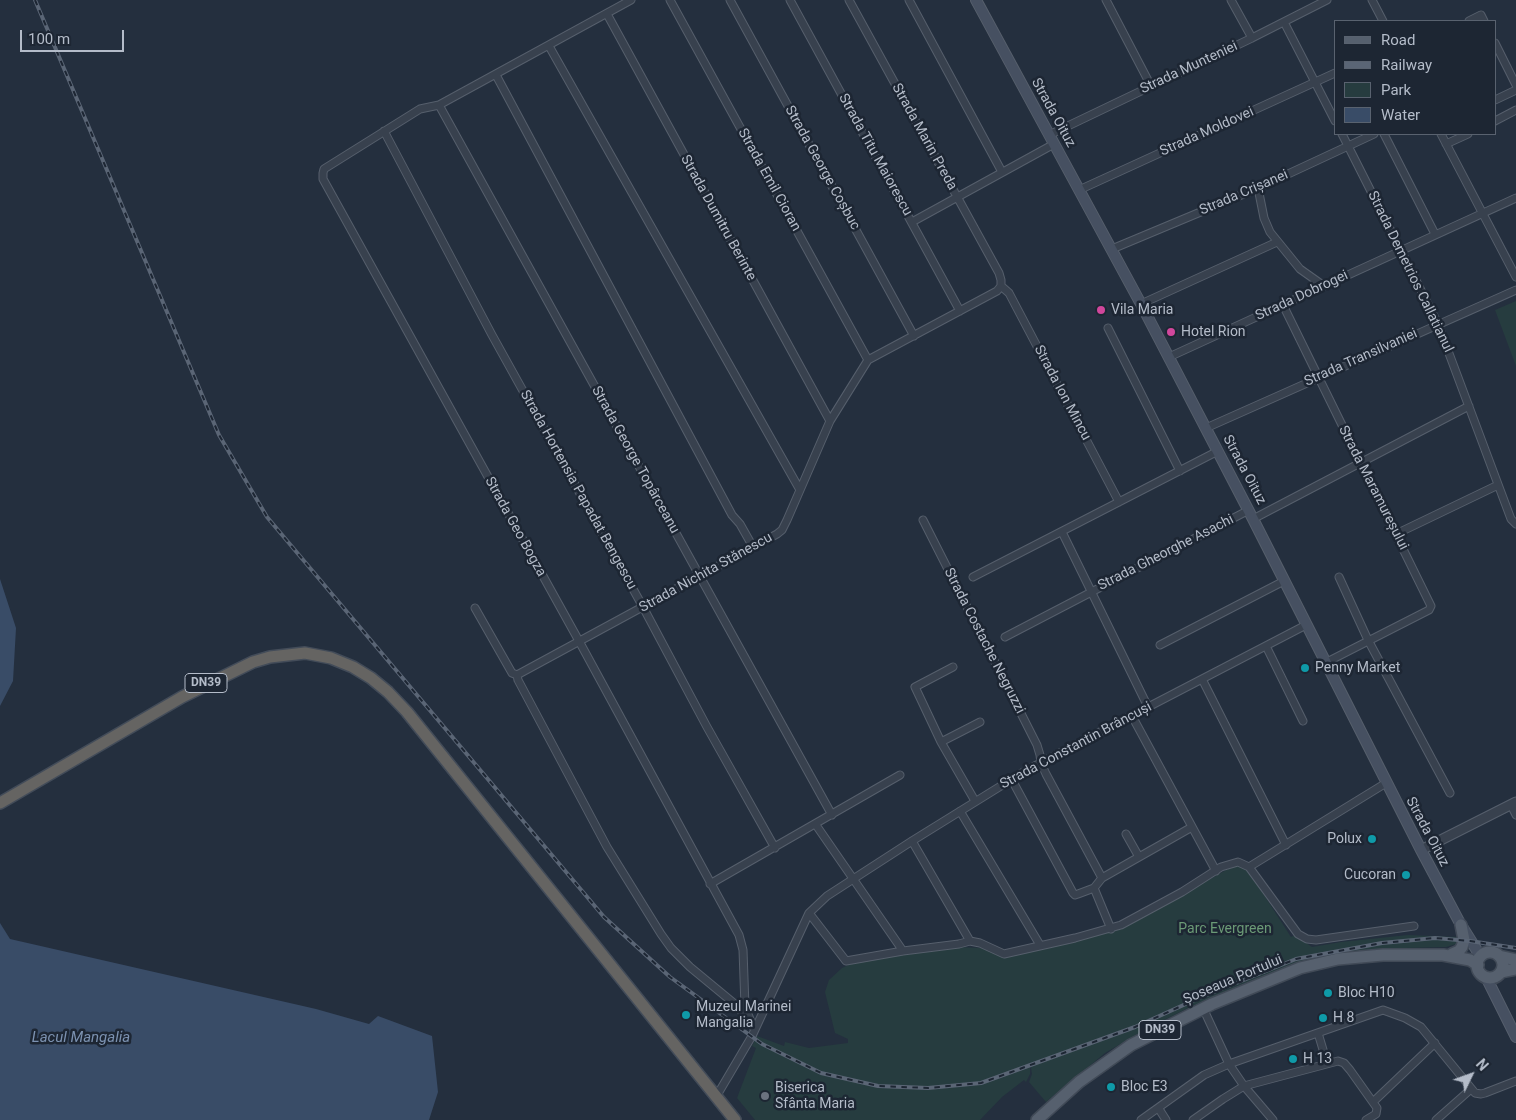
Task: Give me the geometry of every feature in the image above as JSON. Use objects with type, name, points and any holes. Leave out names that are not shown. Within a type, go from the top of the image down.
[{"type":"highway","name":"DN39","points":[[0,803],[182,696],[253,662],[280,655],[305,653],[331,658],[353,667],[371,678],[388,692],[407,712],[735,1120]]},
{"type":"main road","name":"Strada Oituz","points":[[976,0],[1169,357],[1251,514],[1386,783],[1480,961]]},
{"type":"main road","points":[[1447,954],[1459,951],[1462,947],[1464,940],[1461,925]]},
{"type":"main road","name":"DN39","points":[[1480,961],[1490,952],[1516,960]]},
{"type":"main road","name":"Șoseaua Portului","points":[[1037,1120],[1079,1082],[1113,1057],[1150,1035],[1203,1008],[1300,968],[1318,962],[1383,955],[1447,954],[1480,961]]},
{"type":"main road","points":[[1499,956],[1503,964],[1501,972]]},
{"type":"main road","points":[[1480,961],[1479,971],[1486,977],[1516,1037]]},
{"type":"main road","points":[[1486,977],[1494,977],[1501,972],[1516,969]]},
{"type":"street","points":[[384,131],[420,109],[439,105],[496,75],[631,0]]},
{"type":"street","name":"Strada Emil Cioran","points":[[670,0],[868,360]]},
{"type":"street","name":"Strada George Coșbuc","points":[[730,0],[914,336]]},
{"type":"street","name":"Strada Titu Maiorescu","points":[[790,0],[960,311]]},
{"type":"street","name":"Strada Marin Preda","points":[[849,0],[999,273],[1001,286]]},
{"type":"street","points":[[909,0],[1002,172]]},
{"type":"street","points":[[1106,0],[1151,86]]},
{"type":"street","points":[[1231,0],[1252,38]]},
{"type":"street","points":[[1372,0],[1383,20]]},
{"type":"street","name":"Strada Munteniei","points":[[1052,139],[1151,86],[1252,38],[1323,1]]},
{"type":"street","name":"Strada Dumitru Berinte","points":[[607,14],[830,421]]},
{"type":"street","points":[[1471,20],[1481,15],[1484,20]]},
{"type":"street","points":[[1284,22],[1334,119]]},
{"type":"street","points":[[1496,45],[1516,85]]},
{"type":"street","points":[[549,46],[800,490]]},
{"type":"street","name":"Strada Moldovei","points":[[1079,190],[1334,74]]},
{"type":"street","points":[[496,75],[732,515],[740,524],[753,548]]},
{"type":"street","points":[[1496,100],[1516,90]]},
{"type":"street","name":"Strada George Topârceanu","points":[[439,105],[832,815]]},
{"type":"street","points":[[1496,120],[1516,110]]},
{"type":"street","name":"Strada Geo Bogza","points":[[384,131],[324,169],[322,173],[323,179],[579,641],[738,935],[743,950],[745,1007],[750,1022]]},
{"type":"street","name":"Strada Hortensia Papadat Bengescu","points":[[384,131],[487,327],[775,848]]},
{"type":"street","name":"Strada Demetrios Callatianul","points":[[1342,135],[1438,324],[1511,519],[1516,524]]},
{"type":"street","name":"Strada Crișanei","points":[[1112,249],[1258,188],[1372,135]]},
{"type":"street","points":[[1385,135],[1435,234]]},
{"type":"street","points":[[1442,135],[1516,277]]},
{"type":"street","points":[[1446,144],[1466,135]]},
{"type":"street","points":[[912,222],[1002,172],[1052,139]]},
{"type":"street","points":[[1258,188],[1264,218],[1270,232],[1300,269],[1324,286]]},
{"type":"street","name":"Strada Dobrogei","points":[[1169,357],[1516,198]]},
{"type":"street","points":[[1141,304],[1277,242]]},
{"type":"street","points":[[868,360],[997,291],[1001,286]]},
{"type":"street","name":"Strada Ion Mincu","points":[[1001,286],[1009,293],[1119,502]]},
{"type":"street","name":"Strada Transilvaniei","points":[[1206,428],[1516,290]]},
{"type":"street","name":"Strada Maramureșului","points":[[1283,305],[1431,606],[1429,610],[1325,663]]},
{"type":"street","points":[[1108,328],[1180,471]]},
{"type":"street","name":"Strada Nichita Stănescu","points":[[517,675],[753,548],[782,530],[830,421],[868,360]]},
{"type":"street","name":"Strada Gheorghe Asachi","points":[[1148,707],[1091,592],[1360,463],[1469,406]]},
{"type":"street","points":[[973,577],[1218,451]]},
{"type":"street","points":[[1396,534],[1498,485]]},
{"type":"street","name":"Strada Costache Negruzzi","points":[[923,520],[1036,745],[1041,763]]},
{"type":"street","points":[[1005,637],[1091,592],[1062,532]]},
{"type":"street","points":[[1339,577],[1368,640],[1450,793]]},
{"type":"street","points":[[1160,644],[1284,580]]},
{"type":"street","points":[[475,608],[512,673],[517,675],[607,847],[661,934],[671,948],[690,967],[736,1005],[754,1030]]},
{"type":"street","name":"Strada Constantin Brâncuși","points":[[809,913],[827,896],[975,801],[1041,763],[1306,625]]},
{"type":"street","points":[[1266,646],[1304,721]]},
{"type":"street","points":[[953,667],[915,687],[941,742],[975,801]]},
{"type":"street","points":[[1202,679],[1286,845]]},
{"type":"street","points":[[1132,716],[1216,870]]},
{"type":"street","points":[[941,742],[980,722]]},
{"type":"street","points":[[1041,763],[1102,878]]},
{"type":"street","points":[[710,884],[816,825],[900,775]]},
{"type":"street","points":[[1012,780],[1074,895],[1094,888],[1102,878],[1192,827]]},
{"type":"street","points":[[1249,867],[1386,783]]},
{"type":"street","points":[[1421,850],[1513,803],[1516,815]]},
{"type":"street","points":[[960,811],[1040,945]]},
{"type":"street","points":[[816,825],[904,951]]},
{"type":"street","points":[[1126,834],[1139,857]]},
{"type":"street","points":[[912,841],[970,941]]},
{"type":"street","points":[[716,1097],[748,1043],[809,913],[846,961],[970,941],[980,943],[1004,954],[1112,929],[1152,909],[1216,870],[1228,864],[1238,862],[1249,867],[1298,934],[1307,939],[1316,940],[1414,926]]},
{"type":"street","points":[[1094,888],[1112,929]]},
{"type":"street","points":[[1203,1008],[1229,1064],[1244,1086],[1273,1120]]},
{"type":"street","points":[[1142,1120],[1204,1075],[1229,1064],[1383,1010],[1413,1022],[1435,1043],[1475,1092],[1481,1094],[1516,1081]]},
{"type":"street","points":[[1318,1033],[1327,1063]]},
{"type":"street","points":[[1373,1102],[1435,1043]]},
{"type":"street","points":[[1193,1120],[1223,1098],[1244,1086],[1338,1061],[1344,1063],[1377,1108],[1376,1114],[1366,1120]]},
{"type":"street","points":[[1436,1120],[1471,1089]]},
{"type":"street","points":[[1159,1109],[1166,1120]]},
{"type":"green space","points":[[1516,301],[1516,366],[1495,310]]},
{"type":"green space","name":"Parc Evergreen","points":[[1235,865],[1244,866],[1248,870],[1291,937],[1295,935],[1312,947],[1408,935],[1458,937],[1457,942],[1446,947],[1379,950],[1293,966],[1240,985],[1188,1008],[1105,1053],[1046,1102],[1029,1082],[1032,1074],[1030,1061],[1030,1074],[1026,1082],[1024,1080],[1002,1097],[980,1120],[755,1120],[737,1098],[756,1048],[752,1046],[757,1036],[784,1046],[785,1042],[809,1048],[848,1043],[848,1039],[835,1033],[825,992],[829,980],[842,968],[853,963],[956,947],[982,948],[1004,956],[1121,929]]},
{"type":"water","points":[[0,579],[16,628],[13,681],[0,706]]},
{"type":"water","name":"Lacul Mangalia","points":[[0,923],[10,939],[316,1009],[369,1024],[378,1016],[432,1036],[438,1092],[429,1120],[0,1120]]},
{"type":"railway","points":[[35,0],[219,435],[267,517],[604,917],[670,977],[762,1044],[821,1073],[878,1086],[928,1088],[981,1083],[1135,1027],[1199,998],[1296,959],[1382,943],[1435,938],[1516,948]]},
{"type":"place","name":"Vila Maria","points":[[1101,310]]},
{"type":"place","name":"Hotel Rion","points":[[1171,332]]},
{"type":"place","name":"Penny Market","points":[[1305,668]]},
{"type":"place","name":"Polux","points":[[1372,839]]},
{"type":"place","name":"Cucoran","points":[[1406,875]]},
{"type":"place","name":"Bloc H10","points":[[1328,993]]},
{"type":"place","name":"Muzeul Marinei Mangalia","points":[[686,1015]]},
{"type":"place","name":"H 8","points":[[1323,1018]]},
{"type":"place","name":"H 13","points":[[1293,1059]]},
{"type":"place","name":"Bloc E3","points":[[1111,1087]]},
{"type":"place","name":"Biserica Sfânta Maria","points":[[765,1096]]}]
